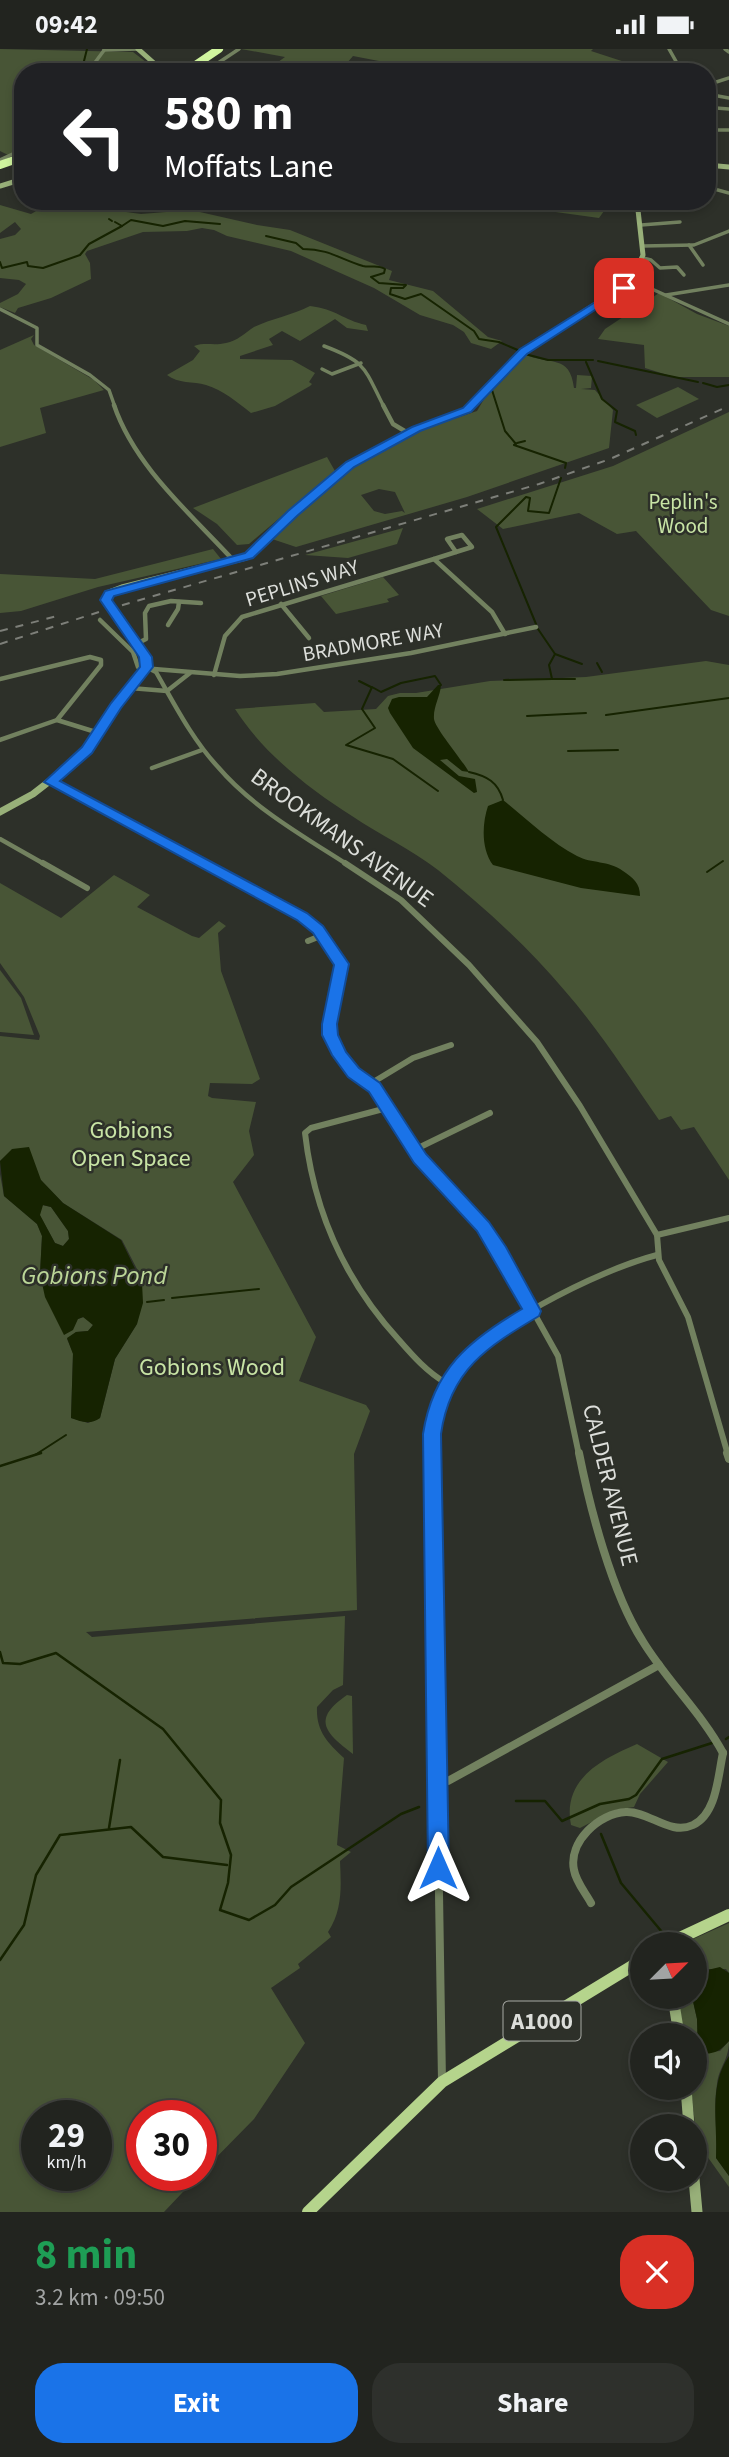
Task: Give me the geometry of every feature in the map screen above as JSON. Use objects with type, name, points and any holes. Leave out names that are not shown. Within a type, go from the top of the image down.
[{"type":"highway","points":[[198,63],[219,49]]},
{"type":"highway","points":[[205,63],[226,49]]},
{"type":"main road","points":[[693,1932],[729,1915]]},
{"type":"main road","name":"A1000","points":[[308,2212],[442,2082],[630,1967]]},
{"type":"street","points":[[105,50],[138,49],[154,63]]},
{"type":"street","points":[[218,63],[239,49]]},
{"type":"street","points":[[725,49],[729,52]]},
{"type":"street","points":[[716,108],[726,108]]},
{"type":"street","points":[[0,165],[14,154]]},
{"type":"street","points":[[0,812],[51,782],[78,759],[130,688],[148,669],[146,659],[106,598],[109,593],[234,561],[254,552],[292,513],[344,468],[408,433],[467,410],[522,352],[624,288],[632,280],[643,258],[639,210]]},
{"type":"street","points":[[641,225],[680,222]]},
{"type":"street","points":[[643,246],[689,245],[729,231]]},
{"type":"street","points":[[689,245],[702,265]]},
{"type":"street","points":[[643,258],[651,260],[660,268],[677,267],[684,275]]},
{"type":"street","points":[[632,280],[729,324]]},
{"type":"street","points":[[666,295],[729,285]]},
{"type":"street","points":[[624,288],[646,286]]},
{"type":"street","points":[[0,309],[37,328],[37,345],[107,388],[121,425],[146,464],[234,561]]},
{"type":"street","points":[[720,321],[729,318]]},
{"type":"street","points":[[324,347],[349,355],[361,363],[393,424],[408,433]]},
{"type":"street","points":[[322,369],[332,374],[361,363]]},
{"type":"street","points":[[462,535],[472,547],[456,552],[447,539],[462,535]]},
{"type":"street","name":"PEPLINS WAY","points":[[214,675],[221,639],[228,628],[248,614],[456,552]]},
{"type":"street","points":[[435,558],[492,612],[505,634]]},
{"type":"street","points":[[137,649],[146,639],[146,610],[149,606],[157,602],[201,603]]},
{"type":"street","points":[[168,625],[178,609],[179,602]]},
{"type":"street","points":[[281,604],[309,638]]},
{"type":"street","points":[[100,620],[137,649]]},
{"type":"street","name":"BRADMORE WAY","points":[[148,669],[214,675],[259,675],[331,667],[536,627]]},
{"type":"street","points":[[0,679],[90,657],[101,660],[101,665],[57,720],[0,740]]},
{"type":"street","name":"BROOKMANS AVENUE","points":[[148,669],[167,691],[202,750],[241,790],[277,819],[401,900],[486,984],[528,1032],[564,1081],[657,1235]]},
{"type":"street","points":[[130,688],[167,691],[190,673]]},
{"type":"street","points":[[57,720],[99,733]]},
{"type":"street","points":[[152,768],[202,750]]},
{"type":"street","name":"CALDER AVENUE","points":[[51,782],[302,917],[323,935],[342,964],[330,1017],[330,1035],[345,1063],[370,1084],[414,1150],[488,1233],[533,1311],[562,1365],[586,1488],[618,1591],[642,1641],[726,1753]]},
{"type":"street","points":[[0,839],[87,888]]},
{"type":"street","points":[[308,941],[323,935]]},
{"type":"street","points":[[370,1084],[413,1058],[451,1045]]},
{"type":"street","points":[[387,1108],[311,1128],[305,1133],[320,1210],[343,1264],[377,1317],[430,1373],[446,1383]]},
{"type":"street","points":[[414,1150],[490,1113]]},
{"type":"street","points":[[729,1218],[657,1235],[657,1255],[688,1317],[729,1459]]},
{"type":"street","points":[[442,2082],[432,1434],[438,1404],[446,1383],[480,1345],[533,1311],[626,1265],[657,1255]]},
{"type":"street","points":[[437,1784],[448,1781],[659,1665]]},
{"type":"street","points":[[591,1903],[573,1870],[579,1840],[584,1831],[626,1812],[679,1828],[699,1822],[708,1812],[726,1753]]},
{"type":"street","points":[[695,2191],[697,2212]]},
{"type":"green space","points":[[0,49],[133,52],[147,63],[14,63],[14,155],[0,151]]},
{"type":"green space","points":[[241,49],[593,49],[591,51],[628,63],[389,63],[353,56],[347,63],[277,63],[285,57]]},
{"type":"green space","points":[[0,205],[31,214],[38,210],[112,210],[141,214],[191,210],[290,230],[392,271],[389,280],[433,291],[488,337],[502,341],[491,349],[471,343],[464,332],[453,325],[420,315],[374,288],[291,251],[202,228],[143,232],[87,251],[85,254],[90,263],[91,279],[51,298],[18,308],[15,313],[0,307],[0,303],[18,294],[26,284],[19,280],[0,278],[0,239],[15,235],[21,229],[15,222],[0,233]]},
{"type":"green space","points":[[541,210],[605,210],[599,218]]},
{"type":"green space","points":[[659,293],[697,314],[729,326],[729,377],[674,377],[645,368],[644,345],[598,339],[605,329]]},
{"type":"green space","points":[[310,306],[366,325],[368,331],[347,328],[335,319],[300,341],[282,331],[269,339],[273,345],[240,356],[240,359],[292,360],[315,373],[309,382],[312,384],[310,386],[275,406],[251,413],[212,387],[176,380],[167,375],[193,360],[200,351],[194,346],[230,342],[254,327]]},
{"type":"green space","points":[[34,335],[31,339],[34,345],[94,380],[104,390],[40,408],[46,433],[0,447],[0,350]]},
{"type":"green space","points":[[524,354],[563,365],[572,377],[574,388],[577,375],[592,376],[591,388],[581,389],[595,390],[613,410],[609,448],[467,497],[296,547],[272,539],[349,469],[418,431],[477,411],[490,389],[500,383]],"holes":[[[379,489],[395,492],[405,513],[402,511],[385,514],[374,511],[361,495]]]},
{"type":"green space","points":[[678,387],[699,399],[657,418],[636,405]]},
{"type":"green space","name":"Peplin's Wood","points":[[729,412],[729,616],[711,610],[636,531],[617,534],[579,513],[503,529],[477,509],[613,466]]},
{"type":"green space","points":[[327,457],[335,471],[249,544],[237,545],[217,524],[193,508]]},
{"type":"green space","points":[[403,528],[397,544],[348,558],[305,555]]},
{"type":"green space","points":[[213,549],[221,559],[98,587],[21,611],[0,613],[0,574],[95,579]]},
{"type":"green space","points":[[383,577],[399,595],[387,599],[389,602],[336,614],[321,596]]},
{"type":"green space","points":[[706,661],[729,665],[729,1180],[694,1127],[681,1130],[671,1116],[659,1120],[578,1006],[504,928],[428,862],[363,823],[303,782],[259,741],[235,709],[315,703],[324,712],[376,709],[388,696],[400,693],[416,693],[490,681],[586,677]]},
{"type":"green space","points":[[114,875],[150,895],[137,907],[192,936],[199,938],[219,921],[226,926],[218,933],[221,971],[260,1079],[252,1084],[210,1083],[208,1096],[212,1098],[256,1102],[249,1131],[254,1155],[233,1182],[316,1337],[299,1381],[366,1405],[370,1411],[354,1454],[357,1610],[86,1632],[92,1637],[345,1616],[343,1685],[333,1690],[317,1707],[317,1715],[324,1735],[344,1758],[337,1845],[351,1852],[340,1861],[340,1897],[333,1924],[328,1932],[331,1937],[298,1964],[300,1968],[271,1988],[305,2043],[254,2119],[217,2157],[217,2100],[126,2100],[126,2191],[184,2191],[164,2212],[0,2212],[0,1174],[4,1196],[37,1224],[42,1236],[40,1274],[78,1319],[84,1317],[93,1325],[88,1331],[76,1332],[67,1339],[73,1353],[71,1418],[88,1423],[100,1418],[115,1359],[137,1324],[142,1283],[122,1240],[63,1203],[12,1150],[0,1161],[0,1036],[39,1040],[40,1036],[24,997],[0,963],[0,883],[61,918]]},
{"type":"green space","points":[[0,970],[21,998],[34,1035],[0,1032]]},
{"type":"green space","points":[[42,1205],[51,1207],[68,1231],[69,1239],[63,1246],[55,1243],[39,1214]]},
{"type":"green space","points":[[347,1695],[352,1696],[353,1754],[335,1739],[326,1725],[329,1711]]},
{"type":"green space","points":[[637,1744],[668,1762],[640,1794],[634,1807],[615,1810],[580,1828],[571,1825],[570,1809],[579,1783],[598,1764]]},
{"type":"green space","points":[[729,1923],[729,1973],[726,1969],[707,1969],[707,1933]]},
{"type":"green space","points":[[680,2009],[695,2009],[697,2023],[682,2023]]},
{"type":"green space","points":[[729,2041],[718,2078],[715,2102],[716,2158],[729,2176],[729,2187],[707,2156],[707,2114],[694,2114],[692,2100],[707,2100],[707,2052],[720,2051]]},
{"type":"water","points":[[441,685],[434,719],[469,772],[462,771],[447,759],[440,760],[459,776],[475,779],[477,792],[474,793],[413,748],[388,708],[392,699],[427,697]]},
{"type":"water","points":[[503,800],[567,850],[623,871],[635,881],[640,896],[581,888],[493,865],[486,852],[485,821],[488,806]]},
{"type":"water","name":"Gobions Pond","points":[[29,1147],[41,1180],[63,1203],[121,1240],[142,1283],[143,1303],[137,1324],[115,1359],[100,1418],[93,1422],[71,1418],[73,1354],[67,1338],[76,1332],[88,1331],[93,1325],[83,1317],[78,1319],[73,1330],[64,1335],[45,1297],[40,1274],[42,1236],[37,1224],[4,1196],[0,1161],[12,1149]],"holes":[[[43,1205],[51,1207],[68,1231],[69,1239],[63,1246],[55,1243],[40,1215]]]},
{"type":"water","points":[[720,1967],[729,1973],[729,2041],[722,2048],[708,2054],[707,2023],[697,2023],[695,2009],[707,2009],[707,1970]]},
{"type":"water","points":[[729,2056],[729,2176],[716,2158],[715,2105],[718,2080]]},
{"type":"waterway","points":[[84,63],[87,49]]},
{"type":"waterway","points":[[122,226],[131,220],[163,226],[185,221],[220,224]]},
{"type":"waterway","points":[[115,222],[122,226]]},
{"type":"waterway","points":[[0,262],[2,268],[27,262],[28,266],[43,268],[80,255],[89,244],[122,226]]},
{"type":"waterway","points":[[266,236],[296,243],[303,249],[327,253],[363,266],[385,269],[384,273],[371,277],[379,283],[406,285],[403,288],[391,288],[390,294],[405,299],[421,294],[474,331],[479,339],[499,342],[520,351]]},
{"type":"waterway","points":[[525,354],[548,360],[593,360]]},
{"type":"waterway","points":[[598,361],[698,382]]},
{"type":"waterway","points":[[586,362],[602,399],[617,411],[615,422],[635,431],[636,435]]},
{"type":"waterway","points":[[703,383],[717,387],[729,385]]},
{"type":"waterway","points":[[492,390],[505,431],[516,444],[514,445],[566,463],[565,468]]},
{"type":"waterway","points":[[517,443],[525,441]]},
{"type":"waterway","points":[[536,624],[496,527],[526,497],[530,498],[528,511],[549,513],[561,478]]},
{"type":"waterway","points":[[538,629],[555,654]]},
{"type":"waterway","points":[[552,679],[549,665],[555,654]]},
{"type":"waterway","points":[[555,654],[582,664]]},
{"type":"waterway","points":[[597,663],[602,672]]},
{"type":"waterway","points":[[438,791],[393,759],[346,745],[375,728],[362,709],[372,687],[381,692],[401,683],[435,676],[441,685]]},
{"type":"waterway","points":[[504,680],[552,679]]},
{"type":"waterway","points":[[552,679],[575,679]]},
{"type":"waterway","points":[[359,681],[371,687]]},
{"type":"waterway","points":[[606,715],[729,698]]},
{"type":"waterway","points":[[527,716],[586,713]]},
{"type":"waterway","points":[[568,751],[618,750]]},
{"type":"waterway","points":[[469,772],[491,781],[503,800]]},
{"type":"waterway","points":[[707,872],[723,861]]},
{"type":"waterway","points":[[172,1298],[259,1289]]},
{"type":"waterway","points":[[147,1302],[164,1300]]},
{"type":"waterway","points":[[35,1455],[66,1435]]},
{"type":"waterway","points":[[35,1455],[41,1453]]},
{"type":"waterway","points":[[0,1466],[35,1455]]},
{"type":"waterway","points":[[0,1652],[3,1663],[20,1664],[56,1653],[163,1729],[221,1800],[220,1823],[231,1855],[228,1883],[220,1910],[249,1920],[275,1905],[291,1887],[401,1814],[419,1807]]},
{"type":"waterway","points":[[516,1801],[545,1801],[562,1821],[600,1804],[629,1799],[636,1795],[662,1759],[712,1743]]},
{"type":"waterway","points":[[109,1828],[120,1760]]},
{"type":"waterway","points":[[0,1960],[24,1925],[36,1875],[60,1835],[131,1827],[163,1857],[227,1865]]},
{"type":"waterway","points":[[601,1834],[621,1883],[662,1932]]},
{"type":"railway","points":[[0,644],[102,611],[539,484],[610,459],[729,406]]},
{"type":"railway","points":[[0,631],[61,615]]},
{"type":"route","points":[[438,1868],[432,1434],[435,1414],[446,1383],[462,1362],[499,1331],[533,1311],[483,1226],[434,1175],[374,1088],[354,1073],[335,1047],[330,1035],[330,1017],[342,964],[339,956],[318,930],[302,917],[256,891],[51,782],[93,743],[116,706],[146,667],[145,657],[106,600],[109,593],[249,555],[292,513],[350,464],[416,429],[467,410],[485,389],[534,343],[578,319],[624,288]]},
{"type":"park label","name":"Gobions Open Space","points":[[131,1144]]},
{"type":"park label","name":"Gobions Wood","points":[[212,1367]]}]
